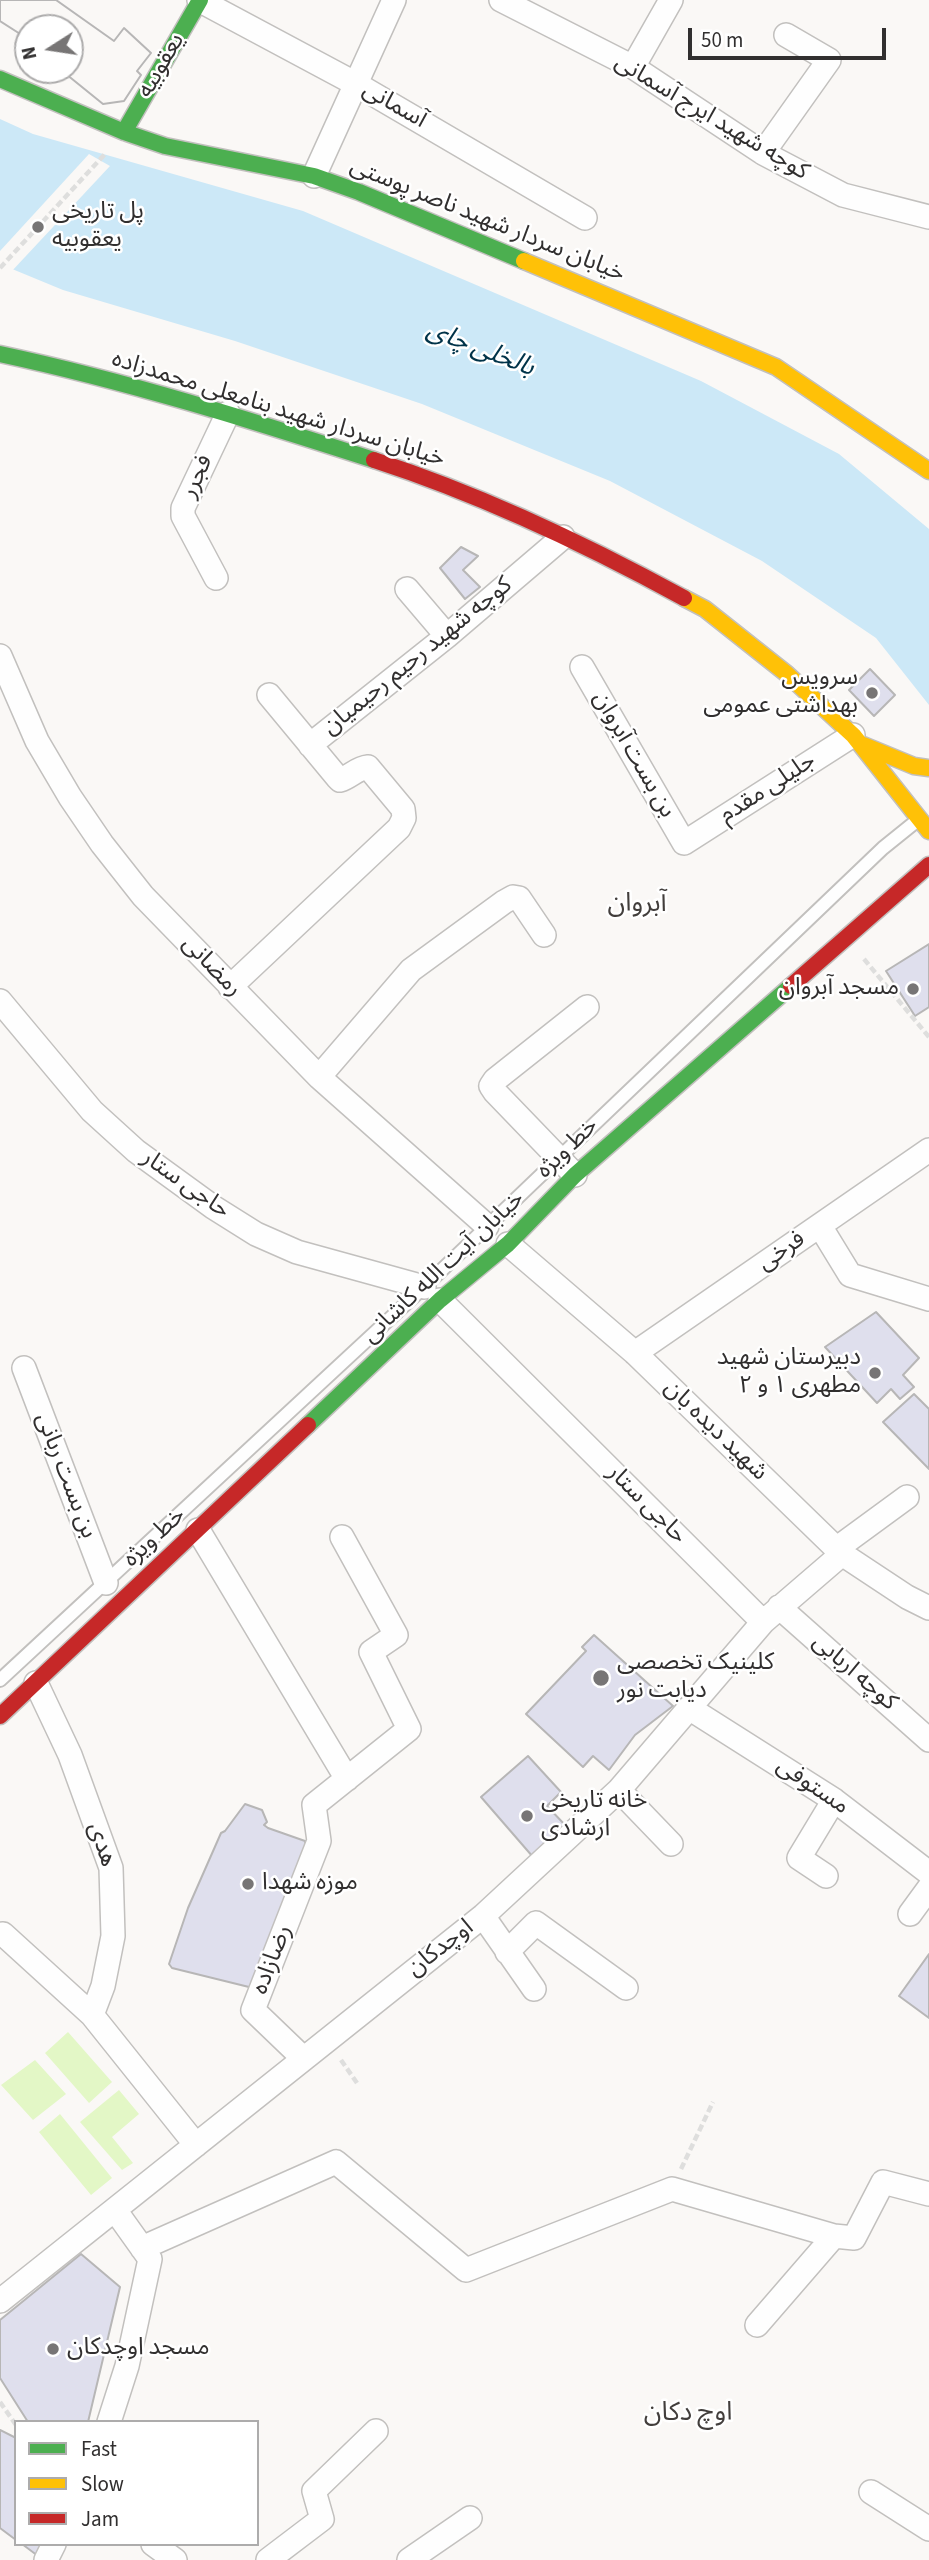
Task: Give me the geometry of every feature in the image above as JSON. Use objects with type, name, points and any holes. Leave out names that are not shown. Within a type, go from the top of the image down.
[{"type":"main road","name":"یعقوبیه","points":[[124,132],[200,0]]},
{"type":"main road","name":"خیابان سردار شهید ناصر پوستی","points":[[9,84],[124,132],[165,146],[314,176],[484,243],[776,367],[929,471]]},
{"type":"main road","name":"خیابان سردار شهید بنامعلی محمدزاده","points":[[0,354],[62,367],[228,413],[421,475],[563,537],[705,609],[787,674],[857,739],[926,820]]},
{"type":"main road","points":[[857,739],[914,766],[929,768]]},
{"type":"main road","name":"خیابان آیت الله کاشانی","points":[[0,1716],[198,1530],[432,1294],[509,1244],[575,1175],[929,865]]},
{"type":"main road","points":[[487,1226],[509,1244]]},
{"type":"street","name":"آسمانی","points":[[200,0],[356,84],[584,218]]},
{"type":"street","points":[[314,176],[394,0]]},
{"type":"street","name":"کوچه شهید ایرج آسمانی","points":[[501,0],[633,67],[763,153],[843,195],[929,217]]},
{"type":"street","points":[[633,67],[671,0]]},
{"type":"street","points":[[763,153],[829,60],[786,35]]},
{"type":"street","points":[[0,67],[9,84]]},
{"type":"street","name":"فجرر","points":[[216,578],[183,516],[183,508],[228,413]]},
{"type":"street","name":"کوچه شهید رحیم رحیمیان","points":[[230,987],[399,828],[404,818],[403,809],[373,770],[362,768],[340,780],[310,745],[447,636],[563,537]]},
{"type":"street","points":[[407,589],[447,636]]},
{"type":"street","name":"رمضانی","points":[[0,656],[7,694],[70,797],[102,844],[143,896],[319,1077],[487,1226]]},
{"type":"street","name":"بن بست آبروان","points":[[582,667],[684,843]]},
{"type":"street","points":[[269,695],[310,745]]},
{"type":"street","name":"جلیلی مقدم","points":[[684,843],[857,739]]},
{"type":"street","points":[[319,1077],[411,970],[504,902],[513,897],[519,898],[544,935]]},
{"type":"street","name":"حاجی ستار","points":[[0,1001],[92,1111],[136,1151],[213,1207],[256,1234],[297,1252],[432,1294],[771,1614]]},
{"type":"street","points":[[575,1175],[492,1086],[495,1080],[587,1007]]},
{"type":"street","name":"فرخی","points":[[635,1353],[929,1150]]},
{"type":"street","points":[[820,1226],[850,1275],[929,1298]]},
{"type":"street","name":"شهید دیده بان","points":[[509,1244],[635,1353],[839,1551],[929,1608]]},
{"type":"street","name":"بن بست ربانی","points":[[24,1368],[106,1583]]},
{"type":"street","name":"اوچدکان","points":[[0,2301],[483,1916],[619,1790],[771,1614],[839,1551],[907,1497]]},
{"type":"street","points":[[198,1530],[347,1779]]},
{"type":"street","name":"رضازاده","points":[[303,2058],[253,2010],[319,1841],[314,1805],[410,1729],[371,1652],[396,1635],[342,1537]]},
{"type":"street","name":"کوچه اربابی","points":[[771,1614],[929,1740]]},
{"type":"street","name":"هدی","points":[[36,1683],[70,1755],[111,1868],[113,1936],[103,1986],[92,2015]]},
{"type":"street","name":"مستوفی","points":[[689,1707],[834,1800],[929,1873]]},
{"type":"street","points":[[619,1790],[671,1844]]},
{"type":"street","points":[[826,1876],[799,1858],[834,1800]]},
{"type":"street","points":[[910,1914],[929,1888]]},
{"type":"street","points":[[483,1916],[534,1989]]},
{"type":"street","points":[[507,1952],[536,1923],[626,1988]]},
{"type":"street","points":[[3,1934],[92,2015],[196,2145]]},
{"type":"street","points":[[142,2248],[336,2162],[466,2270],[672,2189],[834,2236],[854,2238],[883,2182],[929,2194]]},
{"type":"street","points":[[110,2420],[127,2366],[150,2259],[115,2210]]},
{"type":"street","points":[[757,2325],[834,2236]]},
{"type":"street","points":[[268,2560],[322,2519],[314,2491],[376,2431]]},
{"type":"street","points":[[871,2492],[929,2529]]},
{"type":"street","points":[[409,2560],[470,2518]]},
{"type":"street","points":[[156,2546],[175,2560]]},
{"type":"lane","name":"خط ویژه","points":[[0,1680],[432,1294],[487,1226],[883,848],[926,820]]},
{"type":"path","points":[[0,268],[124,132]]},
{"type":"path","points":[[845,937],[929,1037]]},
{"type":"path","points":[[672,2189],[713,2102]]},
{"type":"path","points":[[0,2402],[14,2422]]},
{"type":"green space","points":[[68,2032],[112,2082],[89,2103],[45,2053]]},
{"type":"green space","points":[[35,2060],[66,2094],[33,2120],[1,2085]]},
{"type":"green space","points":[[119,2090],[139,2114],[112,2137],[133,2163],[122,2170],[80,2122]]},
{"type":"green space","points":[[60,2114],[112,2178],[91,2195],[39,2132]]},
{"type":"water","name":"بالخلی چای","points":[[0,119],[33,134],[303,211],[701,381],[839,454],[929,529],[929,705],[876,638],[762,561],[610,481],[422,404],[235,341],[63,290],[0,264]]},
{"type":"pier","points":[[89,154],[110,166],[11,272],[0,268],[0,251]]},
{"type":"building","points":[[0,0],[56,0],[76,14],[14,14],[14,30],[0,21]]},
{"type":"building","points":[[0,0],[56,0],[76,14],[14,14],[14,30],[0,21]]},
{"type":"building","points":[[84,20],[114,41],[124,28],[151,53],[137,71],[141,75],[124,101],[103,104],[78,84],[84,84]]},
{"type":"building","points":[[84,20],[114,41],[124,28],[151,53],[137,71],[141,75],[124,101],[103,104],[78,84],[84,84]]},
{"type":"building","points":[[461,547],[478,556],[463,570],[480,587],[465,599],[440,568]]},
{"type":"building","name":"سرویس بهداشتی عمومی","points":[[870,669],[895,695],[874,716],[849,690]]},
{"type":"building","name":"مسجد آبروان","points":[[929,944],[929,1007],[915,1016],[886,971]]},
{"type":"building","points":[[876,1312],[919,1358],[903,1375],[914,1387],[900,1399],[891,1389],[877,1403],[825,1347]]},
{"type":"building","points":[[914,1394],[929,1409],[929,1469],[883,1422]]},
{"type":"building","name":"کلینیک تخصصی دیابت نور","points":[[594,1635],[673,1706],[635,1735],[609,1770],[593,1756],[583,1767],[526,1714],[586,1651],[582,1647]]},
{"type":"building","name":"خانه تاریخی ارشادی","points":[[528,1756],[561,1792],[547,1806],[566,1826],[533,1857],[481,1797]]},
{"type":"building","name":"موزه شهدا","points":[[245,1804],[262,1810],[267,1822],[264,1825],[268,1828],[305,1841],[308,1860],[253,1988],[172,1968],[169,1964],[188,1908],[221,1833]]},
{"type":"building","points":[[929,1954],[929,2018],[899,1996]]},
{"type":"building","name":"مسجد اوچدکان","points":[[81,2254],[120,2287],[88,2420],[27,2420],[0,2378],[0,2320]]},
{"type":"building","points":[[0,2430],[14,2437],[14,2538],[0,2528]]},
{"type":"building","points":[[25,2546],[44,2546],[38,2556]]},
{"type":"traffic: fast","points":[[124,132],[200,0]]},
{"type":"traffic: fast","points":[[0,79],[124,132],[165,146],[314,176],[524,261]]},
{"type":"traffic: fast","points":[[0,354],[141,389],[374,460]]},
{"type":"traffic: fast","points":[[308,1425],[440,1300],[508,1244],[575,1175],[791,986]]},
{"type":"traffic: slow","points":[[524,261],[776,367],[929,471]]},
{"type":"traffic: slow","points":[[684,598],[705,609],[787,674],[853,735],[929,831]]},
{"type":"traffic: slow","points":[[863,745],[914,766],[929,768]]},
{"type":"traffic: jam","points":[[374,460],[453,488],[532,522],[684,598]]},
{"type":"traffic: jam","points":[[791,986],[929,865]]},
{"type":"traffic: jam","points":[[0,1716],[308,1425]]},
{"type":"place","name":"پل تاریخی یعقوبیه","points":[[38,227]]},
{"type":"place","name":"سرویس بهداشتی عمومی","points":[[872,693]]},
{"type":"place","name":"مسجد آبروان","points":[[913,989]]},
{"type":"place","name":"دبیرستان شهید مطهری ۱ و ۲","points":[[875,1373]]},
{"type":"place","name":"کلینیک تخصصی دیابت نور","points":[[601,1678]]},
{"type":"place","name":"خانه تاریخی ارشادی","points":[[527,1816]]},
{"type":"place","name":"موزه شهدا","points":[[248,1884]]},
{"type":"place","name":"مسجد اوچدکان","points":[[53,2349]]},
{"type":"district","name":"آبروان","points":[[637,905]]},
{"type":"district","name":"اوچ دکان","points":[[688,2414]]}]
